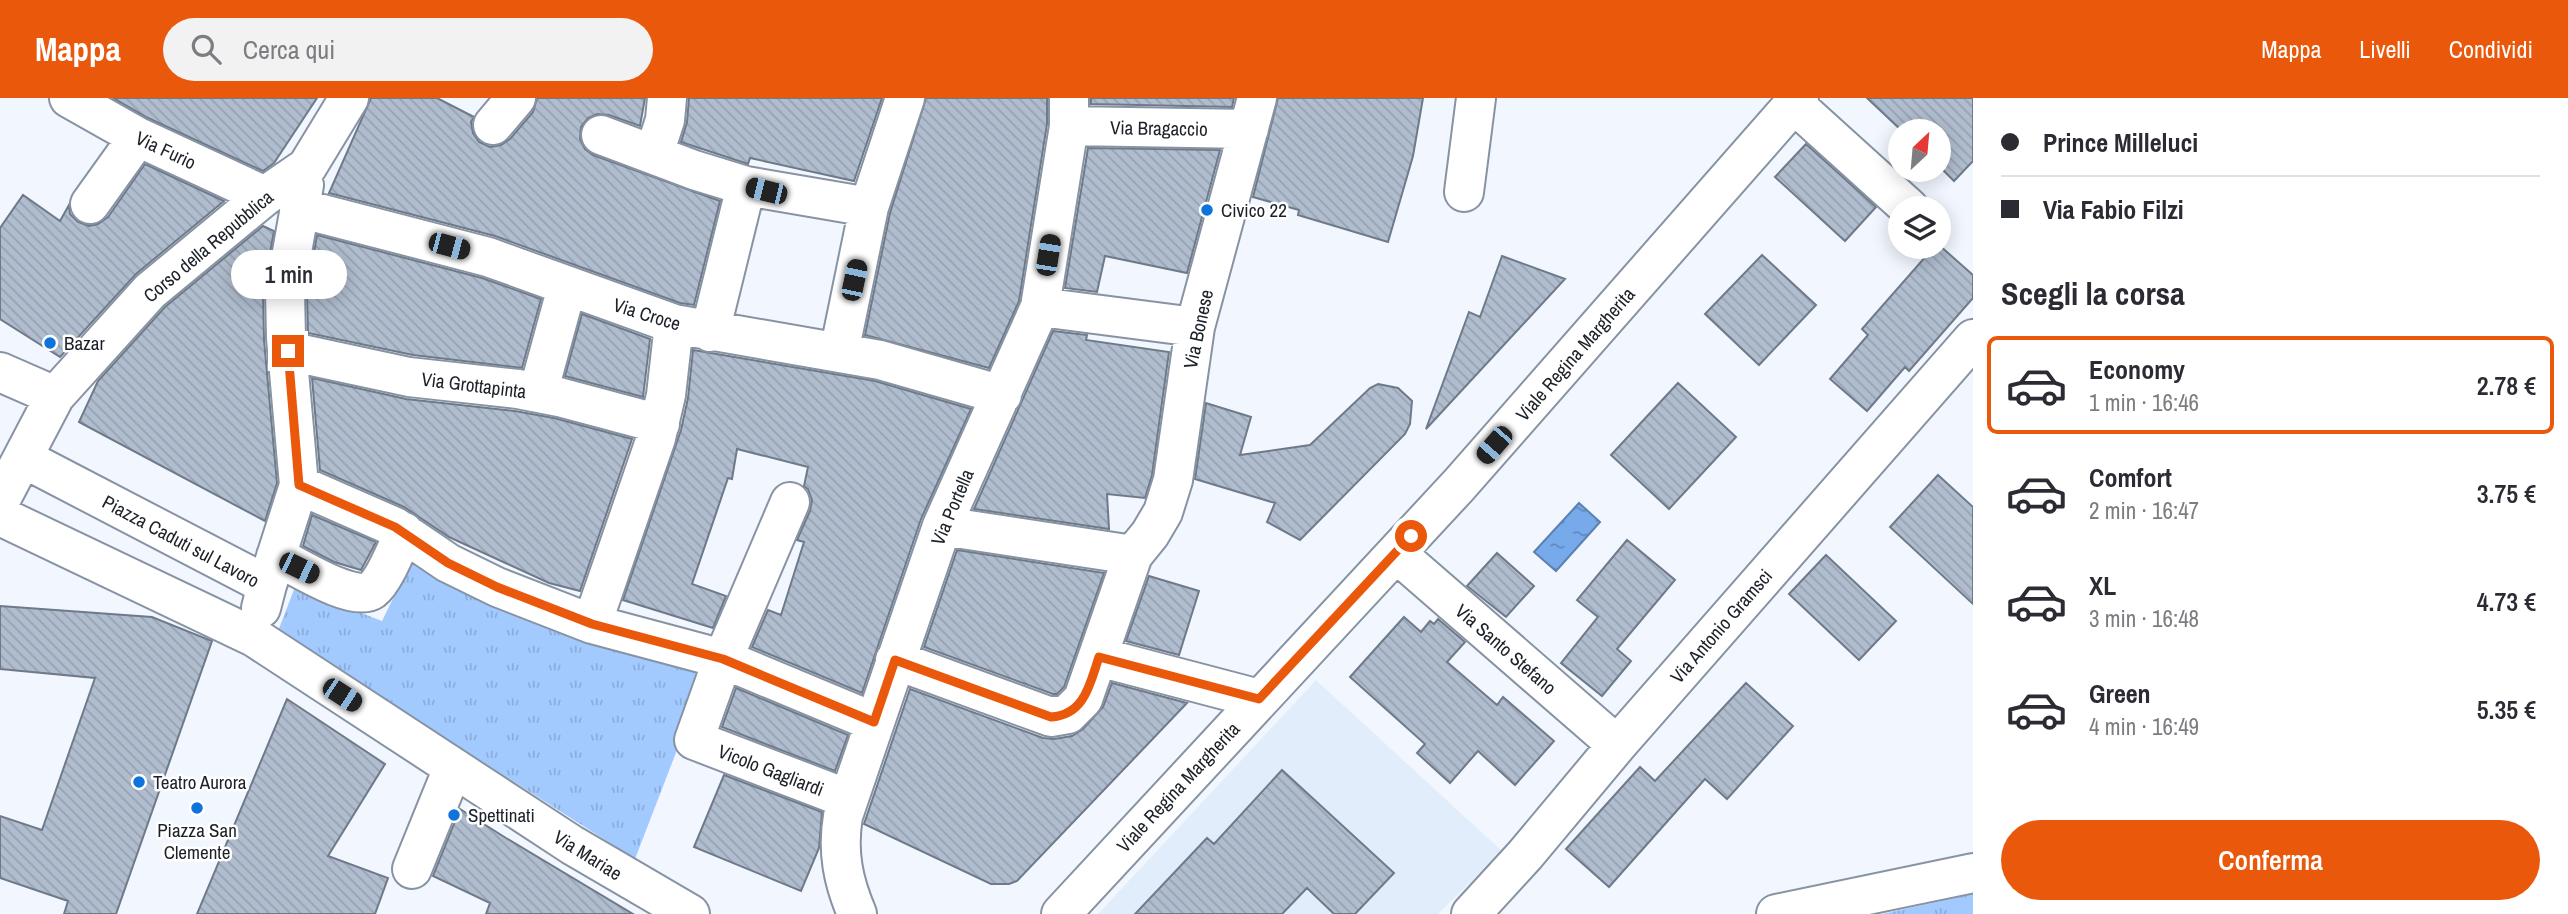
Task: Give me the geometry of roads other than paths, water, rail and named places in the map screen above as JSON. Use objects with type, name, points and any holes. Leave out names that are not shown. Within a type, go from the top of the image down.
[{"type":"street","name":"Via Furio","points":[[69,98],[138,137],[282,202]]},
{"type":"street","points":[[349,98],[282,202],[288,351],[299,485],[272,571],[359,594],[365,593],[380,580],[404,532]]},
{"type":"street","points":[[654,154],[665,120],[667,98]]},
{"type":"street","points":[[839,353],[869,207],[905,98]]},
{"type":"street","points":[[1464,192],[1476,98]]},
{"type":"street","points":[[1797,101],[1896,196]]},
{"type":"street","name":"Viale Regina Margherita","points":[[1061,914],[1459,485],[1797,101]]},
{"type":"street","name":"Via Bragaccio","points":[[1069,112],[1253,114]]},
{"type":"street","name":"Via Portella","points":[[857,914],[844,880],[840,858],[840,834],[848,799],[943,526],[1040,307],[1069,112]]},
{"type":"street","name":"Via Bonese","points":[[895,660],[1051,717],[1068,714],[1076,708],[1087,691],[1133,555],[1163,512],[1170,491],[1195,327],[1253,114]]},
{"type":"street","points":[[601,135],[746,186],[869,207]]},
{"type":"street","points":[[90,205],[138,137]]},
{"type":"street","points":[[592,624],[692,328],[746,186]]},
{"type":"street","name":"Via Croce","points":[[282,202],[470,251],[567,287],[692,328],[902,366],[1002,395]]},
{"type":"street","name":"Corso della Repubblica","points":[[0,501],[55,396],[150,292],[282,202]]},
{"type":"street","points":[[538,393],[567,287]]},
{"type":"street","points":[[1040,307],[1195,327]]},
{"type":"street","name":"Via Antonio Gramsci","points":[[1471,914],[1973,339]]},
{"type":"street","name":"Via Grottapinta","points":[[288,351],[409,377],[538,393],[660,424]]},
{"type":"street","points":[[0,372],[55,396]]},
{"type":"street","name":"Piazza Caduti sul Lavoro","points":[[23,458],[272,571],[254,637]]},
{"type":"street","points":[[299,485],[404,532],[448,563],[472,576],[592,624],[723,659],[874,722]]},
{"type":"street","points":[[723,659],[790,502]]},
{"type":"street","points":[[0,516],[254,637]]},
{"type":"street","points":[[943,526],[1133,555]]},
{"type":"street","name":"Via Santo Stefano","points":[[1395,553],[1617,744]]},
{"type":"street","name":"Via Mariae","points":[[254,637],[572,845],[690,914]]},
{"type":"street","points":[[1099,657],[1259,699]]},
{"type":"street","name":"Vicolo Gagliardi","points":[[723,659],[694,740],[848,799]]},
{"type":"street","points":[[412,869],[453,768]]},
{"type":"street","points":[[1776,914],[1973,873]]},
{"type":"water","points":[[1579,503],[1600,522],[1556,571],[1534,552]]},
{"type":"place","name":"Civico 22","points":[[1207,210]]},
{"type":"place","name":"Bazar","points":[[50,343]]},
{"type":"place","name":"Teatro Aurora","points":[[139,782]]},
{"type":"place","name":"Piazza San Clemente","points":[[197,808]]},
{"type":"place","name":"Spettinati","points":[[454,815]]}]
